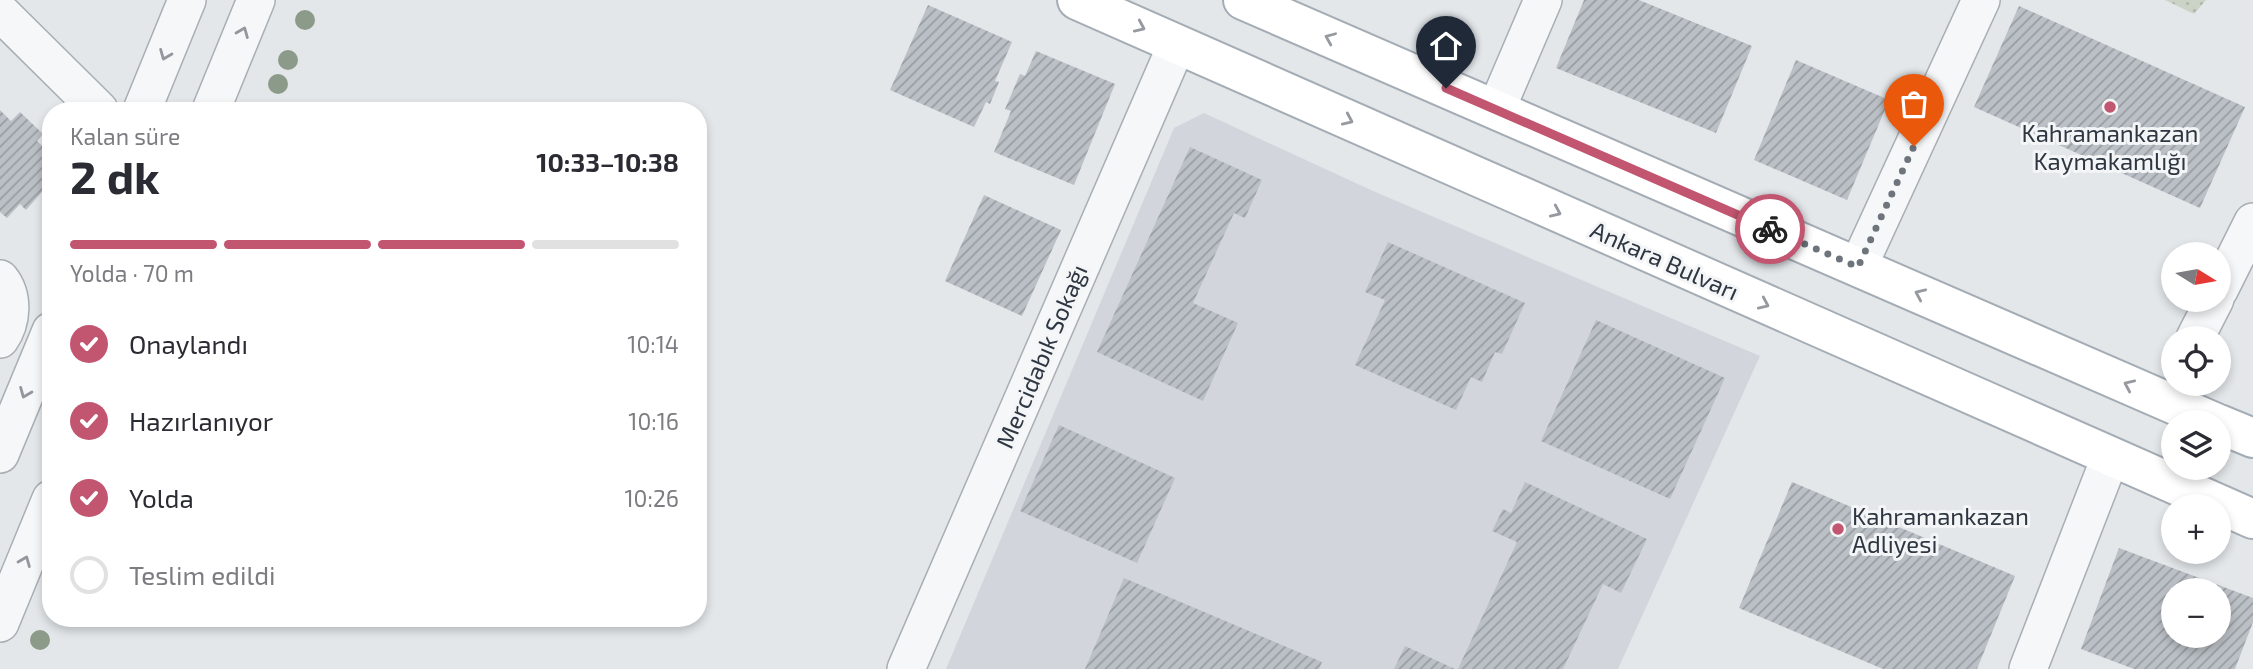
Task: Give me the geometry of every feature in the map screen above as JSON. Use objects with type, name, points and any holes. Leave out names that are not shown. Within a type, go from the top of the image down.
[{"type":"main road","name":"Ankara Bulvarı","points":[[1077,0],[2109,458],[2253,519]]},
{"type":"main road","points":[[1243,0],[1858,267],[2161,388]]},
{"type":"main road","points":[[2176,396],[2197,410]]},
{"type":"main road","points":[[2231,429],[2253,438]]},
{"type":"street","points":[[145,102],[187,0]]},
{"type":"street","points":[[214,102],[256,0]]},
{"type":"street","points":[[1496,110],[1544,0]]},
{"type":"street","points":[[1858,267],[1981,0]]},
{"type":"street","points":[[0,12],[91,102]]},
{"type":"street","name":"Mercidabık Sokağı","points":[[906,669],[1177,44]]},
{"type":"street","points":[[2231,266],[2253,222]]},
{"type":"street","points":[[0,279],[8,294],[10,315],[0,339]]},
{"type":"street","points":[[0,454],[42,353]]},
{"type":"street","points":[[2028,669],[2109,458]]},
{"type":"street","points":[[0,623],[42,521]]},
{"type":"shaded area","points":[[1204,113],[1373,191],[1760,356],[1618,669],[946,669],[1174,128]]},
{"type":"green space","points":[[2165,0],[2206,0],[2194,14]]},
{"type":"building","points":[[1584,0],[1639,0],[1752,46],[1716,133],[1556,68]]},
{"type":"building","points":[[928,5],[1012,42],[995,81],[999,82],[990,104],[986,102],[974,127],[890,90]]},
{"type":"building","name":"Kahramankazan Kaymakamlığı","points":[[2019,6],[2245,107],[2200,208],[1974,107]]},
{"type":"building","points":[[1036,51],[1115,84],[1074,185],[994,152],[1011,111],[1005,109],[1020,74],[1025,76]]},
{"type":"building","points":[[1796,60],[1889,100],[1847,200],[1754,160]]},
{"type":"building","points":[[0,110],[11,121],[20,112],[42,133],[37,141],[42,146],[42,192],[26,210],[20,204],[7,218],[0,212]]},
{"type":"building","points":[[1190,147],[1262,180],[1245,218],[1234,213],[1193,303],[1238,323],[1203,401],[1097,352]]},
{"type":"building","points":[[984,195],[1061,230],[1022,316],[945,281]]},
{"type":"building","points":[[1388,242],[1525,303],[1502,354],[1495,352],[1482,382],[1471,377],[1456,410],[1355,365],[1385,300],[1365,292]]},
{"type":"building","points":[[1596,320],[1725,378],[1670,499],[1541,441]]},
{"type":"building","points":[[1059,425],[1175,478],[1137,563],[1020,511]]},
{"type":"building","points":[[1525,482],[1647,539],[1621,593],[1603,584],[1563,669],[1458,669],[1517,542],[1492,531],[1503,509],[1511,513]]},
{"type":"building","name":"Kahramankazan Adliyesi","points":[[1792,482],[2015,576],[1977,669],[1883,669],[1739,608]]},
{"type":"building","points":[[2119,548],[2199,578],[2161,578],[2161,648],[2231,648],[2231,590],[2253,598],[2253,622],[2235,669],[2134,669],[2081,649]]},
{"type":"building","points":[[1124,578],[1322,662],[1319,669],[1085,669]]},
{"type":"building","points":[[1405,646],[1455,669],[1394,669]]},
{"type":"way so far","points":[[1770,229],[1858,267],[1914,146]]},
{"type":"place","name":"Kahramankazan Kaymakamlığı","points":[[2110,107]]},
{"type":"place","name":"Kahramankazan Adliyesi","points":[[1838,529]]},
{"type":"route","points":[[1446,88],[1770,229]]}]
